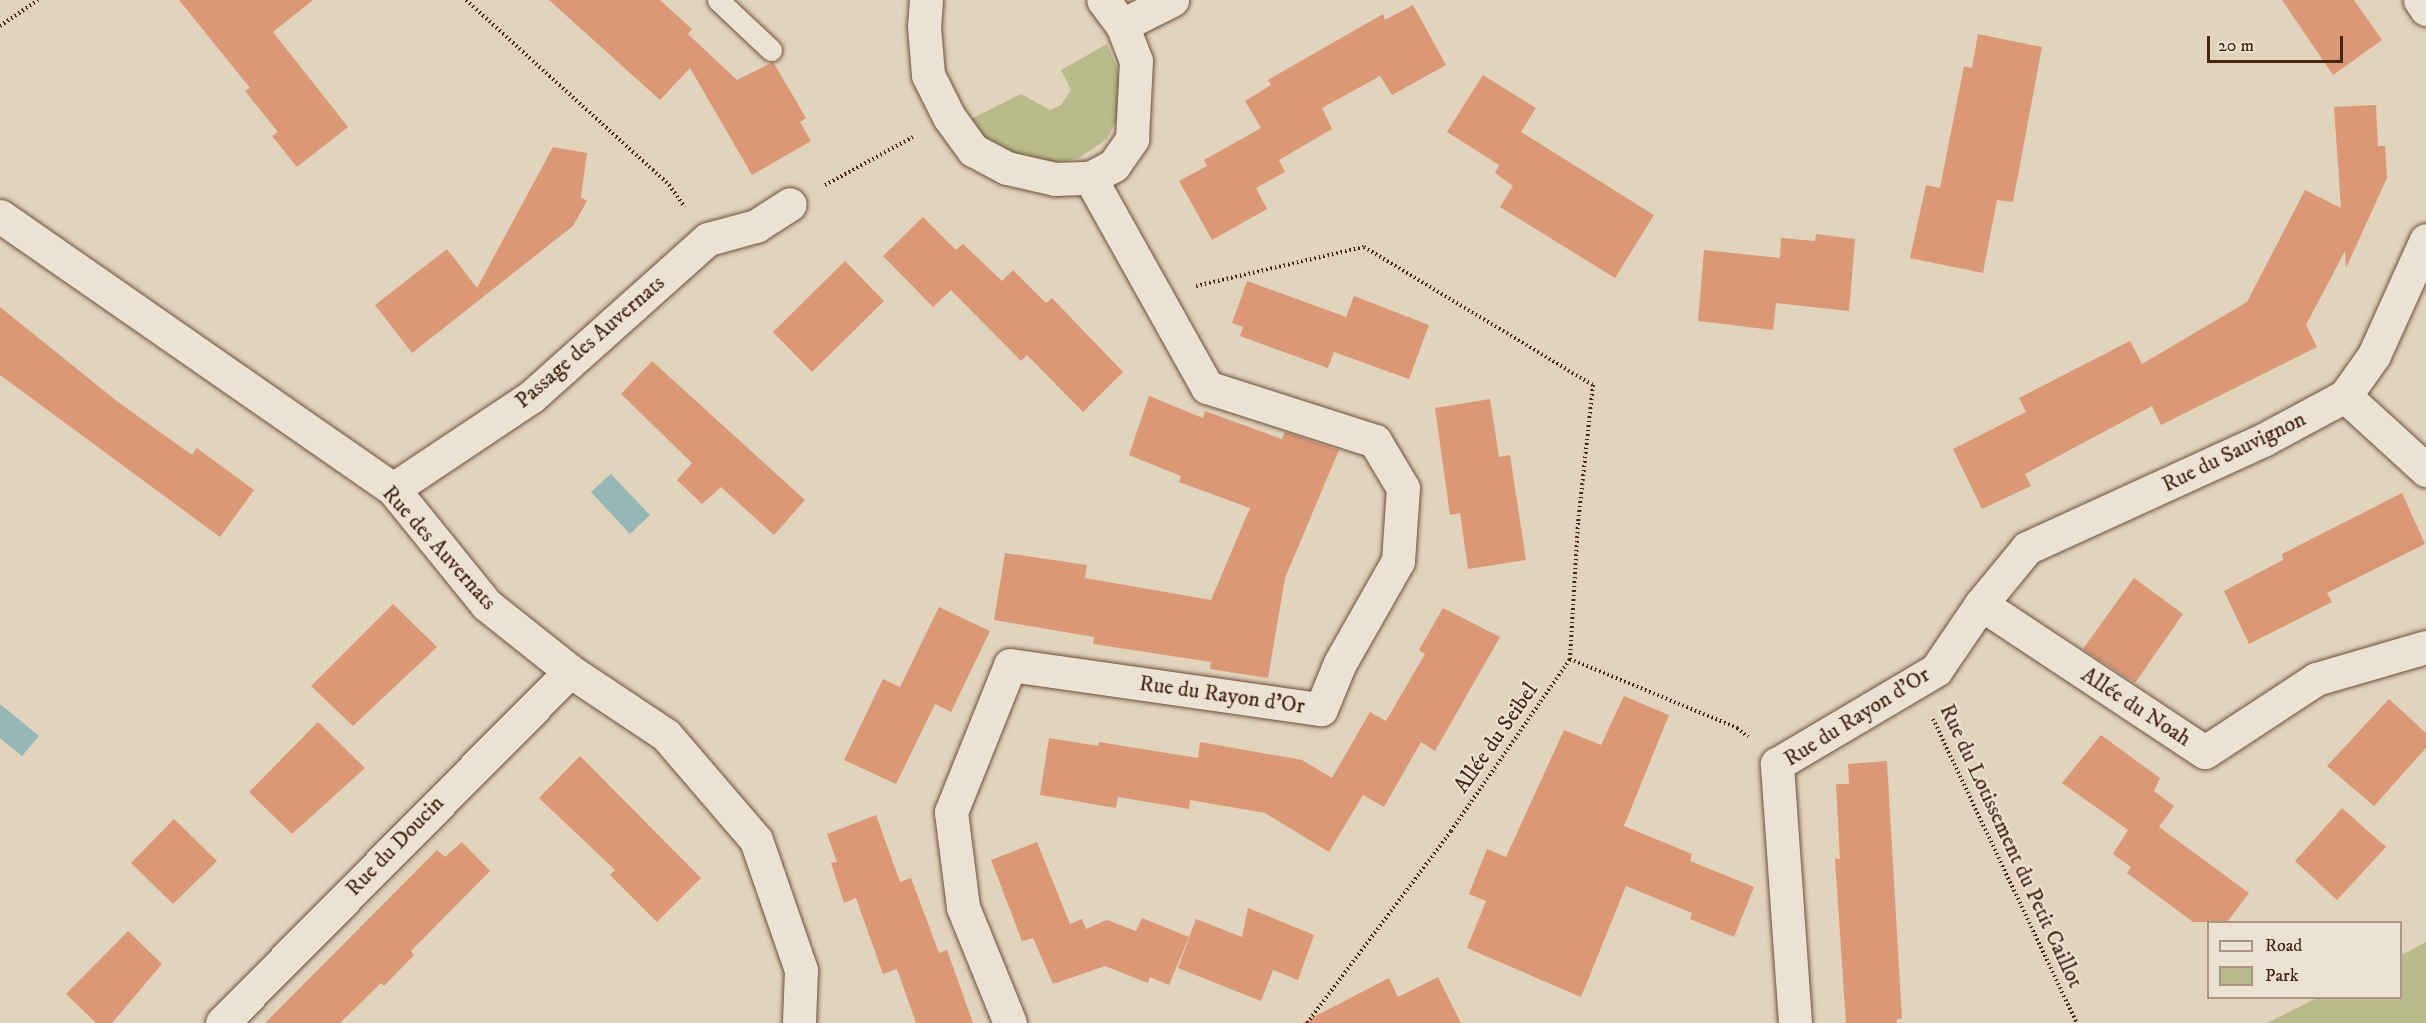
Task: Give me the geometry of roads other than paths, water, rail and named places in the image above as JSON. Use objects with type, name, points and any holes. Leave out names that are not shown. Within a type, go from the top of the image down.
[{"type":"street","points":[[926,0],[924,26],[928,75],[949,117],[973,150],[1007,168],[1055,179],[1090,178],[1114,165],[1132,139],[1136,61],[1112,13],[1172,0]]},
{"type":"street","points":[[2420,0],[2426,9]]},
{"type":"street","name":"Rue du Rayon d'Or","points":[[1010,1023],[963,907],[951,812],[1010,665],[1322,709],[1340,663],[1398,561],[1403,488],[1375,441],[1207,387],[1158,295],[1090,178]]},
{"type":"street","name":"Passage des Auvernats","points":[[393,489],[531,397],[708,239],[756,226],[790,204]]},
{"type":"street","name":"Rue des Auvernats","points":[[0,216],[393,489],[487,605],[570,671],[666,735],[756,840],[801,970],[799,1023]]},
{"type":"street","name":"Rue du Sauvignon","points":[[1981,604],[2027,548],[2263,440],[2345,396],[2374,355],[2426,240]]},
{"type":"street","points":[[2345,396],[2426,470]]},
{"type":"street","name":"Rue du Rayon d'Or","points":[[1795,1023],[1777,764],[1936,670],[1981,604]]},
{"type":"street","name":"Allée du Noah","points":[[1981,604],[2205,752],[2316,679],[2426,647]]},
{"type":"street","name":"Rue du Doucin","points":[[222,1023],[570,671]]},
{"type":"lane","points":[[718,0],[771,50]]},
{"type":"water","points":[[611,474],[650,515],[630,534],[591,492]]},
{"type":"water","points":[[0,704],[39,736],[22,756],[0,738]]}]
